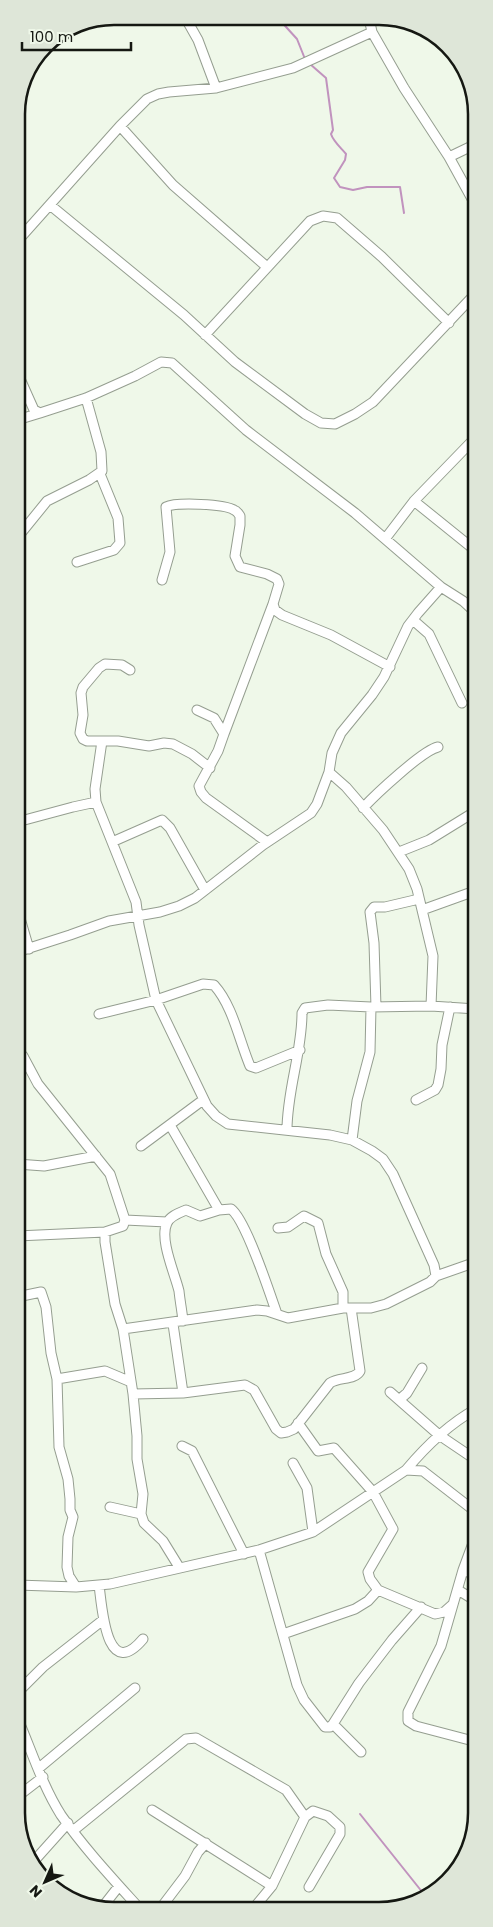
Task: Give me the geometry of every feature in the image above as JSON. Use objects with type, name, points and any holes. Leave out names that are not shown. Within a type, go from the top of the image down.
[{"type":"street","points":[[190,25],[198,40],[216,88]]},
{"type":"street","points":[[370,25],[372,32],[404,88],[449,157],[468,191]]},
{"type":"street","points":[[25,233],[120,126],[147,99],[158,94],[216,88],[293,68],[372,32]]},
{"type":"street","points":[[120,126],[173,185],[266,267]]},
{"type":"street","points":[[449,157],[468,148]]},
{"type":"street","points":[[50,205],[184,315],[235,362],[305,414],[321,423],[335,424],[373,402],[468,302]]},
{"type":"street","points":[[205,335],[310,221],[323,216],[337,218],[382,257],[449,323]]},
{"type":"street","points":[[25,418],[86,398],[161,362],[172,363],[246,430],[355,513],[441,587],[468,606]]},
{"type":"street","points":[[25,391],[34,410],[40,413]]},
{"type":"street","points":[[25,528],[47,501],[72,490],[100,474],[104,466],[102,452],[86,398]]},
{"type":"street","points":[[385,539],[414,501],[468,446]]},
{"type":"street","points":[[77,562],[114,550],[120,543],[118,518],[100,474]]},
{"type":"street","points":[[414,501],[468,545]]},
{"type":"street","points":[[162,580],[170,552],[166,507],[195,504],[232,508],[240,516],[235,560],[240,567],[267,574],[277,579],[279,584],[224,734],[210,768],[199,786],[206,798],[267,842]]},
{"type":"street","points":[[25,950],[108,921],[160,912],[179,906],[195,898],[267,842],[311,813],[317,804],[328,772],[332,753],[341,733],[372,695],[390,667],[413,620],[441,587]]},
{"type":"street","points":[[272,604],[275,610],[282,615],[331,635],[390,667]]},
{"type":"street","points":[[413,620],[429,634],[462,703]]},
{"type":"street","points":[[130,670],[122,665],[105,664],[99,668],[84,687],[81,693],[82,715],[80,733],[83,739],[87,741],[118,741],[149,746],[164,742],[173,744],[192,754],[210,768]]},
{"type":"street","points":[[197,710],[214,718],[224,734]]},
{"type":"street","points":[[102,741],[95,789],[96,802],[136,902],[156,1000],[203,1100],[216,1116],[228,1124],[330,1135],[352,1140],[382,1158],[393,1174],[434,1265],[436,1276]]},
{"type":"street","points":[[363,808],[375,795],[419,757],[432,748],[438,747]]},
{"type":"street","points":[[328,772],[346,787],[383,830],[409,868],[433,956],[431,1006]]},
{"type":"street","points":[[25,820],[96,802]]},
{"type":"street","points":[[399,852],[429,840],[468,817]]},
{"type":"street","points":[[112,842],[162,820],[170,828],[205,890]]},
{"type":"street","points":[[422,910],[468,893]]},
{"type":"street","points":[[352,1140],[357,1101],[370,1052],[374,1006],[374,943],[370,912],[374,907],[394,906],[419,900]]},
{"type":"street","points":[[25,935],[29,949]]},
{"type":"street","points":[[99,1014],[156,1000],[203,984],[214,985],[230,1014],[250,1066],[256,1068],[300,1050]]},
{"type":"street","points":[[287,1130],[290,1086],[300,1050],[302,1013],[305,1008],[328,1005],[468,1008]]},
{"type":"street","points":[[416,1100],[435,1090],[438,1085],[442,1045],[450,1007]]},
{"type":"street","points":[[25,1060],[38,1084],[110,1174],[125,1220],[123,1226],[105,1232],[25,1236]]},
{"type":"street","points":[[141,1146],[203,1100]]},
{"type":"street","points":[[170,1125],[220,1210]]},
{"type":"street","points":[[25,1165],[44,1166],[96,1156]]},
{"type":"street","points":[[183,1321],[165,1231],[167,1222],[176,1214],[186,1210],[200,1216],[231,1209],[241,1223],[260,1266],[277,1314]]},
{"type":"street","points":[[133,1394],[183,1392],[245,1385],[254,1390],[276,1429],[281,1433],[287,1432],[298,1423],[330,1383],[336,1379],[355,1377],[358,1374],[360,1371],[347,1308],[326,1254],[318,1223],[304,1216],[288,1227],[278,1228]]},
{"type":"street","points":[[125,1220],[167,1222]]},
{"type":"street","points":[[105,1232],[104,1242],[115,1304],[124,1330],[133,1394],[137,1459],[143,1494],[141,1514],[144,1523],[163,1541],[179,1567]]},
{"type":"street","points":[[124,1330],[257,1310],[267,1310],[288,1318],[347,1308],[371,1308],[386,1304],[430,1282],[436,1276],[468,1265]]},
{"type":"street","points":[[25,1295],[41,1292],[46,1306],[51,1353],[57,1379],[59,1447],[68,1479],[70,1510],[73,1517],[68,1537],[67,1567],[69,1576],[76,1586]]},
{"type":"street","points":[[173,1324],[183,1392]]},
{"type":"street","points":[[399,1400],[406,1393],[422,1368]]},
{"type":"street","points":[[57,1379],[105,1371],[131,1382]]},
{"type":"street","points":[[390,1392],[439,1435],[468,1455]]},
{"type":"street","points":[[25,1585],[76,1586],[110,1584],[179,1567],[244,1554],[313,1532],[406,1470],[439,1435],[468,1415]]},
{"type":"street","points":[[298,1423],[316,1449],[321,1451],[331,1447],[334,1448],[373,1492],[393,1529],[368,1572],[370,1579],[378,1590],[435,1614],[444,1612],[453,1604]]},
{"type":"street","points":[[182,1446],[192,1451],[244,1554]]},
{"type":"street","points":[[293,1463],[307,1488],[313,1532]]},
{"type":"street","points":[[406,1470],[423,1471],[468,1506]]},
{"type":"street","points":[[110,1507],[141,1514]]},
{"type":"street","points":[[259,1550],[298,1685],[304,1700],[325,1727],[330,1727],[334,1724],[370,1669],[421,1607]]},
{"type":"street","points":[[468,1557],[441,1646],[408,1712],[408,1720],[416,1726],[468,1740]]},
{"type":"street","points":[[463,1570],[468,1572]]},
{"type":"street","points":[[99,1585],[103,1620],[108,1640],[121,1653],[136,1648],[143,1639]]},
{"type":"street","points":[[283,1634],[355,1609],[368,1601],[378,1590]]},
{"type":"street","points":[[458,1590],[468,1596]]},
{"type":"street","points":[[25,1686],[43,1667],[103,1620]]},
{"type":"street","points":[[39,1768],[135,1688]]},
{"type":"street","points":[[334,1724],[362,1752]]},
{"type":"street","points":[[25,1736],[62,1815],[134,1902]]},
{"type":"street","points":[[38,1857],[71,1827],[186,1739],[196,1738],[286,1790],[305,1817]]},
{"type":"street","points":[[25,1791],[43,1777]]},
{"type":"street","points":[[152,1810],[272,1886]]},
{"type":"street","points":[[259,1902],[272,1886],[305,1817],[313,1811],[328,1816],[340,1827],[340,1834],[309,1887]]},
{"type":"street","points":[[166,1902],[186,1876],[198,1852],[206,1843]]},
{"type":"street","points":[[107,1901],[119,1886]]},
{"type":"waterway","points":[[284,25],[297,39],[305,59]]},
{"type":"waterway","points":[[310,64],[326,78],[333,130],[331,134],[335,142],[346,154],[345,160],[334,178],[340,187],[353,190],[367,187],[400,187],[404,213]]},
{"type":"waterway","points":[[360,1814],[422,1891]]}]
